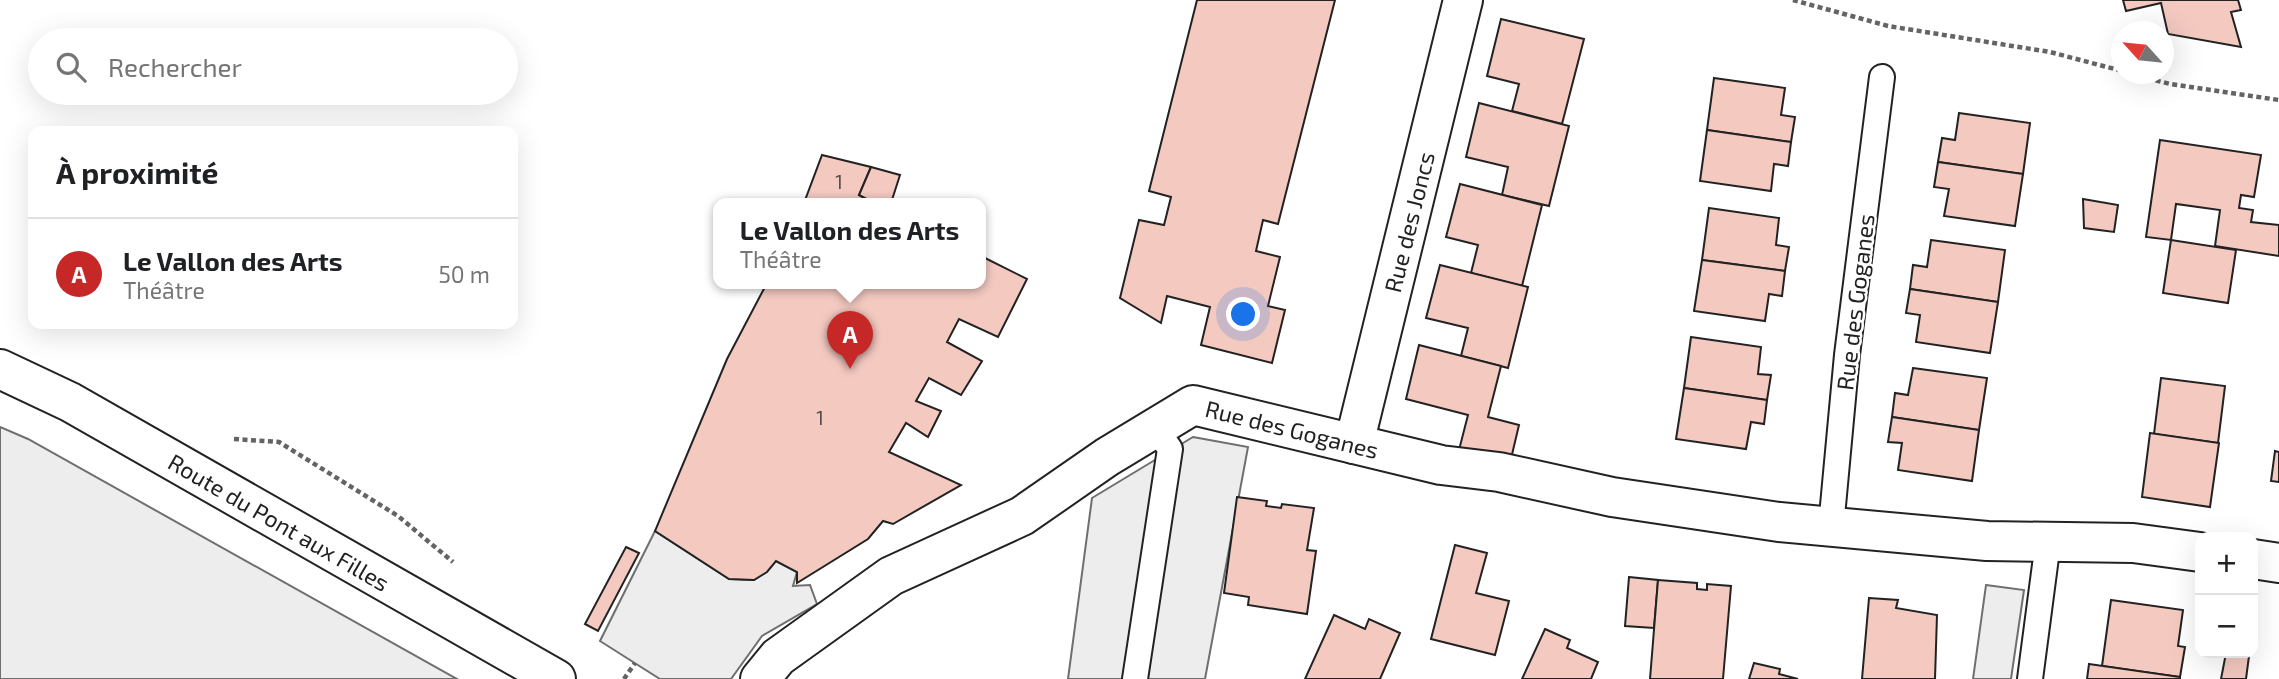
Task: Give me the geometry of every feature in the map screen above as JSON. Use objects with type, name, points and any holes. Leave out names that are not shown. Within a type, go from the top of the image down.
[{"type":"street","name":"Rue des Joncs","points":[[1354,444],[1463,0]]},
{"type":"street","name":"Route du Pont aux Filles","points":[[0,369],[70,402],[556,679]]},
{"type":"street","name":"Rue des Goganes","points":[[769,668],[891,576],[1022,516],[1155,427],[1193,405],[1441,465],[1499,472],[1612,497],[1779,522],[1987,541],[2133,543],[2195,551]]},
{"type":"street","points":[[2258,560],[2279,563]]},
{"type":"lane","name":"Rue des Goganes","points":[[1831,527],[1847,355],[1882,77]]},
{"type":"lane","points":[[1135,679],[1170,449],[1155,427]]},
{"type":"lane","points":[[2030,679],[2048,542]]},
{"type":"path","points":[[1793,0],[1888,26],[2050,52],[2111,68]]},
{"type":"path","points":[[2170,84],[2279,100]]},
{"type":"path","points":[[624,679],[635,663]]},
{"type":"shaded area","points":[[0,427],[28,439],[457,679],[0,679]]},
{"type":"shaded area","points":[[1193,437],[1248,447],[1205,679],[1068,679],[1092,498]]},
{"type":"shaded area","points":[[655,531],[729,579],[754,580],[776,561],[797,572],[793,586],[810,585],[817,604],[762,636],[731,679],[660,679],[600,641]]},
{"type":"shaded area","points":[[1986,585],[2024,590],[2011,679],[1973,679]]},
{"type":"building","points":[[1197,0],[1335,0],[1278,224],[1263,220],[1256,251],[1280,257],[1268,306],[1285,310],[1272,363],[1201,345],[1210,307],[1167,296],[1161,323],[1120,298],[1139,220],[1164,225],[1171,197],[1149,191]]},
{"type":"building","points":[[2123,0],[2238,0],[2241,10],[2231,12],[2241,47],[2174,35],[2174,21],[2165,21],[2161,3],[2126,11]]},
{"type":"building","points":[[1501,19],[1584,39],[1562,124],[1512,111],[1519,84],[1487,76]]},
{"type":"building","points":[[1714,78],[1785,88],[1781,115],[1795,117],[1791,142],[1707,130]]},
{"type":"building","points":[[1479,103],[1569,126],[1549,206],[1502,195],[1508,167],[1466,157]]},
{"type":"building","points":[[1959,113],[2030,123],[2023,174],[1938,162],[1942,138],[1955,140]]},
{"type":"building","points":[[1707,130],[1791,142],[1788,166],[1774,164],[1771,191],[1700,181]]},
{"type":"building","points":[[2160,140],[2261,155],[2254,197],[2241,195],[2239,208],[2253,210],[2251,222],[2279,225],[2279,256],[2215,246],[2220,210],[2176,204],[2171,240],[2146,237]]},
{"type":"building","points":[[822,155],[871,167],[859,195],[865,198],[806,198]]},
{"type":"building","points":[[1938,162],[2023,174],[2015,226],[1944,216],[1949,189],[1934,187]]},
{"type":"building","points":[[871,167],[900,175],[893,198],[865,198],[859,195]]},
{"type":"building","points":[[1460,184],[1542,205],[1522,286],[1471,273],[1478,245],[1446,237]]},
{"type":"building","points":[[2083,199],[2118,205],[2114,232],[2084,228]]},
{"type":"building","points":[[1709,208],[1779,218],[1776,245],[1789,247],[1785,271],[1702,260]]},
{"type":"building","points":[[1931,240],[2005,250],[1998,302],[1910,289],[1913,265],[1927,267]]},
{"type":"building","points":[[2171,240],[2236,250],[2228,303],[2163,293]]},
{"type":"building","points":[[986,258],[1027,279],[998,337],[959,319],[947,342],[982,361],[961,395],[929,378],[916,401],[941,411],[928,437],[906,423],[889,452],[961,485],[893,524],[883,521],[868,539],[797,583],[797,572],[776,561],[767,572],[754,580],[729,579],[655,531],[727,359],[764,289],[986,289]]},
{"type":"building","points":[[1702,260],[1785,271],[1782,296],[1769,294],[1765,321],[1694,311]]},
{"type":"building","points":[[1440,265],[1528,287],[1508,368],[1461,356],[1468,328],[1426,318]]},
{"type":"building","points":[[1910,289],[1998,302],[1990,353],[1916,342],[1920,315],[1906,313]]},
{"type":"building","points":[[1691,337],[1761,347],[1758,374],[1771,375],[1767,400],[1684,388]]},
{"type":"building","points":[[1419,345],[1501,366],[1488,417],[1519,425],[1510,463],[1459,450],[1468,415],[1406,399]]},
{"type":"building","points":[[1913,368],[1987,378],[1979,430],[1892,417],[1895,393],[1908,395]]},
{"type":"building","points":[[2161,378],[2225,386],[2218,443],[2154,434]]},
{"type":"building","points":[[1684,388],[1767,400],[1764,424],[1751,422],[1746,449],[1676,439]]},
{"type":"building","points":[[1892,417],[1979,430],[1972,481],[1898,470],[1902,443],[1888,442]]},
{"type":"building","points":[[2150,433],[2219,443],[2210,507],[2142,497]]},
{"type":"building","points":[[2275,451],[2279,452],[2279,482],[2271,481]]},
{"type":"building","points":[[1237,497],[1267,501],[1266,506],[1281,508],[1282,504],[1314,508],[1307,550],[1316,551],[1307,614],[1248,605],[1249,597],[1224,593]]},
{"type":"building","points":[[1455,545],[1487,553],[1476,593],[1509,601],[1495,655],[1431,639]]},
{"type":"building","points":[[626,547],[639,553],[598,631],[585,624]]},
{"type":"building","points":[[1629,577],[1658,580],[1654,628],[1625,626]]},
{"type":"building","points":[[1658,580],[1697,583],[1697,589],[1707,590],[1707,584],[1731,586],[1723,679],[1650,679]]},
{"type":"building","points":[[1869,598],[1898,600],[1896,608],[1937,615],[1935,679],[1862,679]]},
{"type":"building","points":[[2111,600],[2183,610],[2178,646],[2185,647],[2180,677],[2102,666]]},
{"type":"building","points":[[1334,615],[1365,629],[1369,619],[1400,633],[1380,679],[1305,679]]},
{"type":"building","points":[[1545,629],[1570,640],[1567,648],[1598,662],[1591,679],[1522,679]]},
{"type":"building","points":[[2225,658],[2249,658],[2246,679],[2221,679]]},
{"type":"building","points":[[1754,663],[1780,669],[1779,674],[1798,679],[1749,679]]},
{"type":"building","points":[[2089,664],[2180,677],[2180,679],[2087,679]]},
{"type":"place","name":"Le Vallon des Arts","points":[[850,369]]}]
